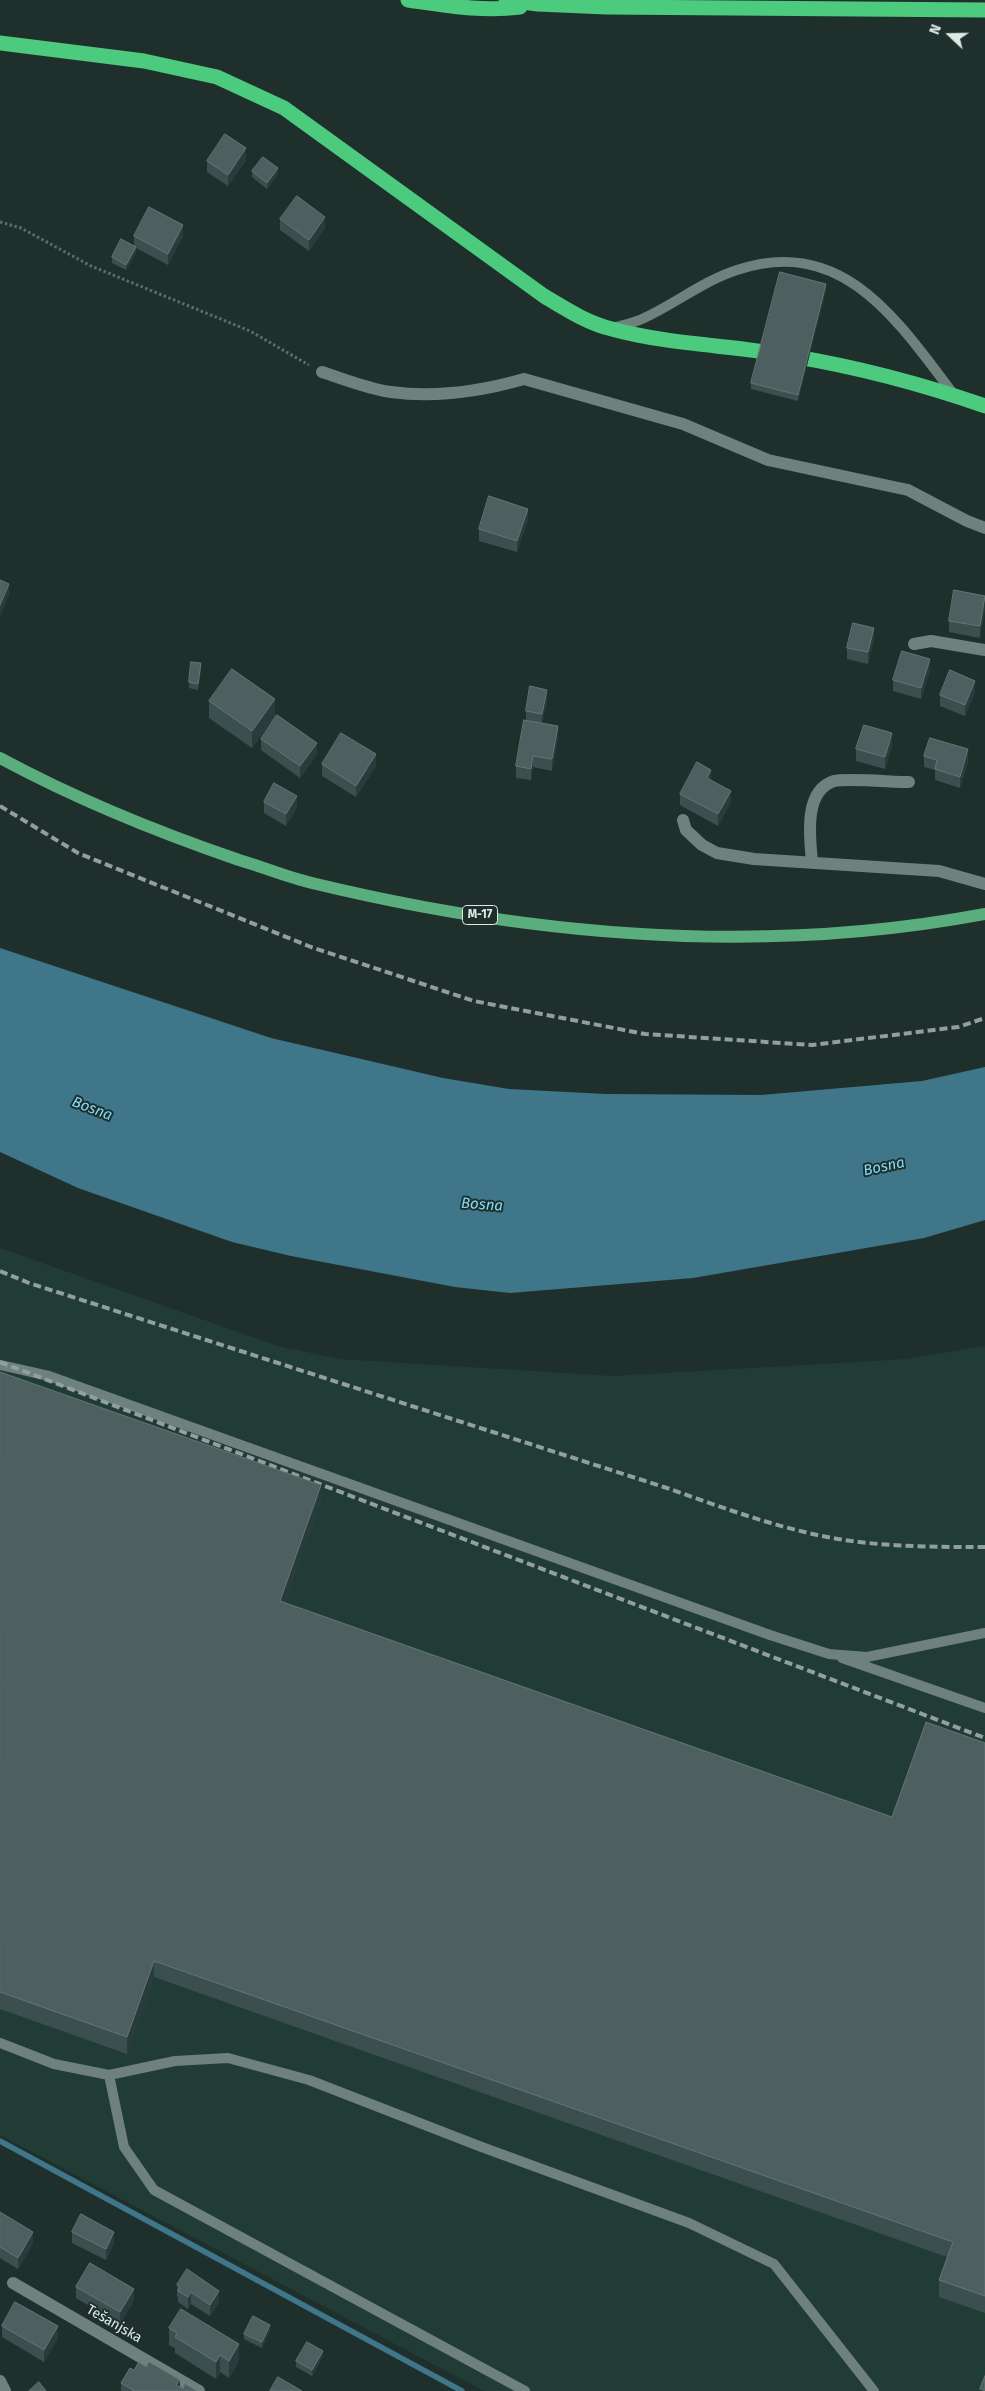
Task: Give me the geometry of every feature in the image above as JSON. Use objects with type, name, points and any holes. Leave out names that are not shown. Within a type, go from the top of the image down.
[{"type":"highway","points":[[408,0],[469,9],[503,9],[538,4]]},
{"type":"highway","points":[[506,0],[538,4],[606,7],[985,10]]},
{"type":"highway","points":[[0,42],[144,61],[217,77],[275,104],[331,141],[544,296],[580,317],[611,329],[664,340],[790,356],[924,385],[985,406]]},
{"type":"main road","name":"M-17","points":[[0,758],[38,779],[185,842],[310,883],[438,908],[551,926],[690,936],[816,936],[943,922],[985,914]]},
{"type":"street","points":[[322,372],[391,392],[446,393],[498,386],[524,379],[683,424],[768,460],[908,490],[967,521],[985,528]]},
{"type":"street","points":[[914,644],[931,641],[985,650]]},
{"type":"street","points":[[812,862],[811,812],[823,787],[835,781],[908,782]]},
{"type":"street","points":[[683,820],[686,830],[702,845],[717,853],[754,859],[939,871],[985,884]]},
{"type":"street","name":"Tešanjska","points":[[13,2283],[199,2391]]},
{"type":"street","points":[[0,2380],[5,2391]]},
{"type":"lane","points":[[611,329],[642,319],[698,287],[738,270],[781,262],[821,266],[858,286],[894,317],[955,396]]},
{"type":"lane","points":[[0,1364],[49,1376],[770,1635],[985,1708]]},
{"type":"lane","points":[[829,1654],[867,1656],[985,1633]]},
{"type":"lane","points":[[0,2043],[54,2064],[108,2075],[175,2061],[228,2058],[309,2080],[479,2146],[689,2223],[774,2264],[874,2391]]},
{"type":"lane","points":[[108,2075],[124,2147],[154,2190],[525,2391]]},
{"type":"path","points":[[0,222],[21,228],[91,266],[250,331],[322,372]]},
{"type":"shaded area","points":[[0,1248],[278,1346],[340,1359],[613,1376],[907,1359],[985,1346],[985,2391],[484,2391],[0,2135]]},
{"type":"water","name":"Bosna","points":[[0,948],[271,1038],[443,1078],[509,1089],[606,1094],[761,1095],[922,1081],[985,1067],[985,1220],[924,1238],[693,1278],[510,1293],[455,1287],[291,1256],[232,1242],[78,1188],[0,1152]]},
{"type":"building","points":[[225,134],[246,148],[228,175],[207,161]]},
{"type":"building","points":[[263,157],[278,168],[267,183],[252,171]]},
{"type":"building","points":[[297,196],[325,217],[309,240],[280,219]]},
{"type":"building","points":[[149,207],[183,225],[168,254],[134,236]]},
{"type":"building","points":[[121,239],[136,247],[126,265],[112,257]]},
{"type":"building","points":[[780,272],[826,284],[798,395],[751,383]]},
{"type":"building","points":[[489,496],[528,509],[517,541],[479,529]]},
{"type":"building","points":[[0,580],[9,584],[0,605]]},
{"type":"building","points":[[954,590],[985,596],[980,626],[949,621]]},
{"type":"building","points":[[853,623],[874,628],[868,652],[847,648]]},
{"type":"building","points":[[902,651],[930,659],[921,688],[893,680]]},
{"type":"building","points":[[191,662],[201,663],[198,684],[189,682]]},
{"type":"building","points":[[232,669],[275,699],[252,731],[209,701]]},
{"type":"building","points":[[950,670],[975,681],[965,705],[940,695]]},
{"type":"building","points":[[530,686],[547,690],[542,714],[526,711]]},
{"type":"building","points":[[277,715],[317,743],[300,766],[261,739]]},
{"type":"building","points":[[524,720],[558,726],[552,759],[533,756],[531,769],[516,766]]},
{"type":"building","points":[[864,725],[892,733],[885,757],[856,749]]},
{"type":"building","points":[[341,733],[376,754],[356,786],[322,764]]},
{"type":"building","points":[[930,738],[968,749],[960,777],[935,769],[937,760],[924,756]]},
{"type":"building","points":[[697,762],[711,770],[707,778],[731,791],[718,814],[680,794]]},
{"type":"building","points":[[274,783],[297,796],[286,814],[264,802]]},
{"type":"building","points":[[0,1372],[321,1485],[280,1601],[892,1817],[926,1722],[985,1743],[985,2296],[939,2280],[953,2242],[154,1961],[127,2037],[0,1992]]},
{"type":"building","points":[[0,2212],[33,2232],[18,2258],[0,2247]]},
{"type":"building","points":[[81,2214],[114,2232],[106,2249],[72,2232]]},
{"type":"building","points":[[90,2263],[134,2289],[120,2312],[76,2287]]},
{"type":"building","points":[[187,2269],[219,2291],[210,2305],[191,2292],[188,2297],[178,2291],[180,2287],[177,2285]]},
{"type":"building","points":[[15,2302],[58,2326],[44,2350],[2,2326]]},
{"type":"building","points":[[181,2309],[239,2344],[229,2361],[220,2355],[216,2362],[175,2337],[177,2333],[169,2328]]},
{"type":"building","points":[[253,2316],[270,2325],[262,2342],[244,2334]]},
{"type":"building","points":[[307,2342],[323,2351],[312,2370],[296,2361]]},
{"type":"building","points":[[139,2362],[146,2367],[149,2362],[180,2380],[176,2385],[183,2389],[185,2384],[197,2391],[133,2391],[121,2383],[130,2368],[134,2370]]},
{"type":"building","points":[[985,2376],[985,2391],[980,2389]]},
{"type":"building","points":[[278,2377],[302,2391],[270,2391]]},
{"type":"building","points":[[39,2382],[46,2391],[29,2391]]},
{"type":"waterway","points":[[0,2141],[462,2391]]},
{"type":"railway","points":[[0,806],[78,853],[311,947],[474,1001],[645,1034],[812,1045],[958,1027],[985,1018]]},
{"type":"railway","points":[[0,1271],[29,1283],[783,1526],[842,1540],[883,1544],[985,1547]]},
{"type":"railway","points":[[0,1362],[985,1738]]}]
